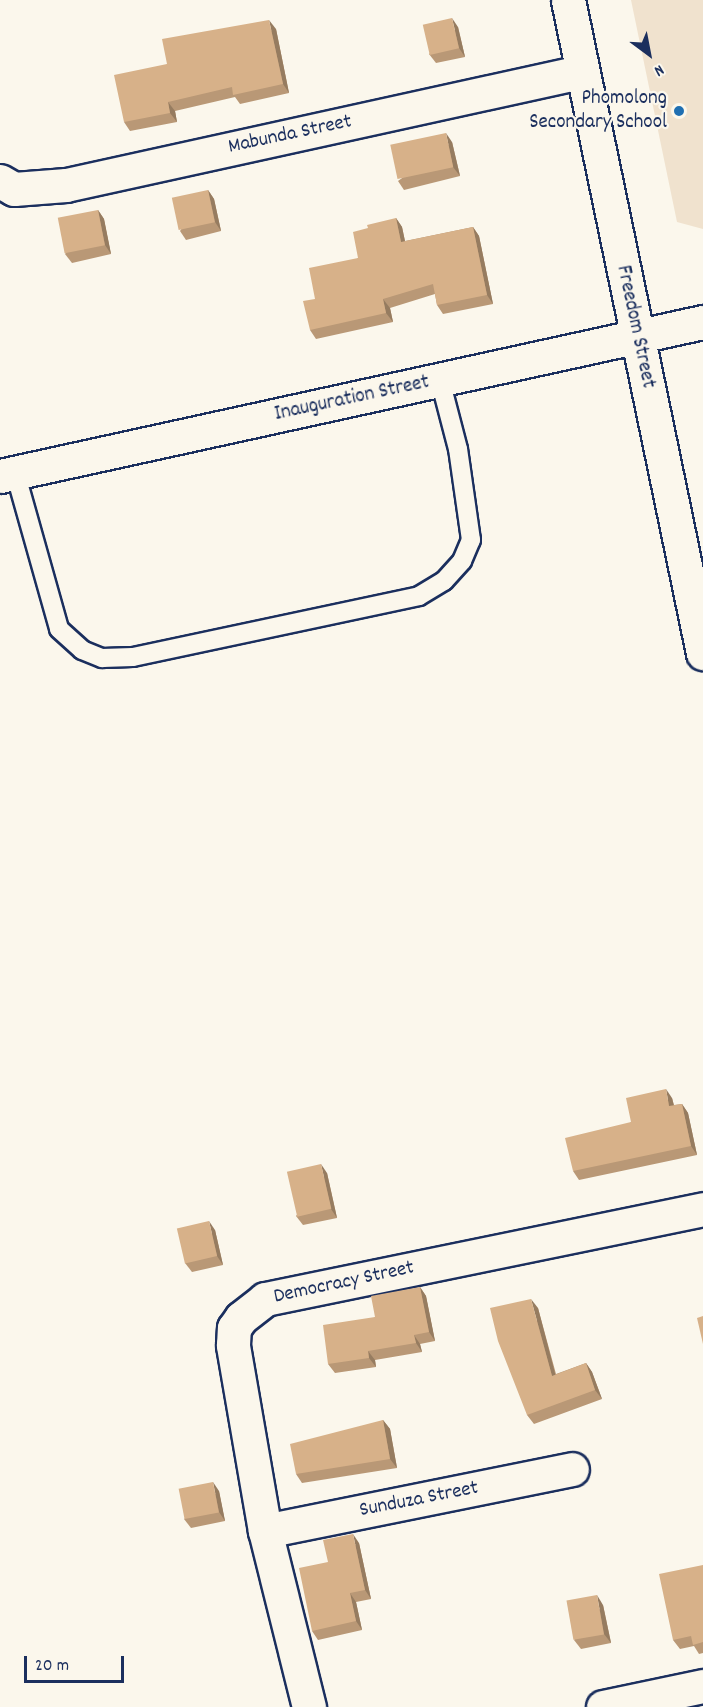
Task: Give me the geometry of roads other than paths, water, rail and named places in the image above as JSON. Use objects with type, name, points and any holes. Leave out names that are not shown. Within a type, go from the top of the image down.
[{"type":"street","name":"Freedom Street","points":[[567,0],[580,72],[638,337],[703,653]]},
{"type":"street","name":"Mabunda Street","points":[[0,181],[14,189],[66,185],[580,72]]},
{"type":"street","name":"Inauguration Street","points":[[8,474],[703,322]]},
{"type":"street","name":"Democracy Street","points":[[309,1707],[266,1531],[232,1345],[234,1328],[251,1309],[265,1299],[703,1209]]},
{"type":"street","name":"Sunduza Street","points":[[266,1531],[572,1469]]},
{"type":"street","points":[[603,1707],[703,1686]]},
{"type":"lane","points":[[8,474],[59,629],[82,650],[102,658],[133,657],[407,599],[444,581],[462,561],[471,540],[458,449],[440,380]]},
{"type":"place","name":"Phomolong Secondary School","points":[[679,111]]}]
